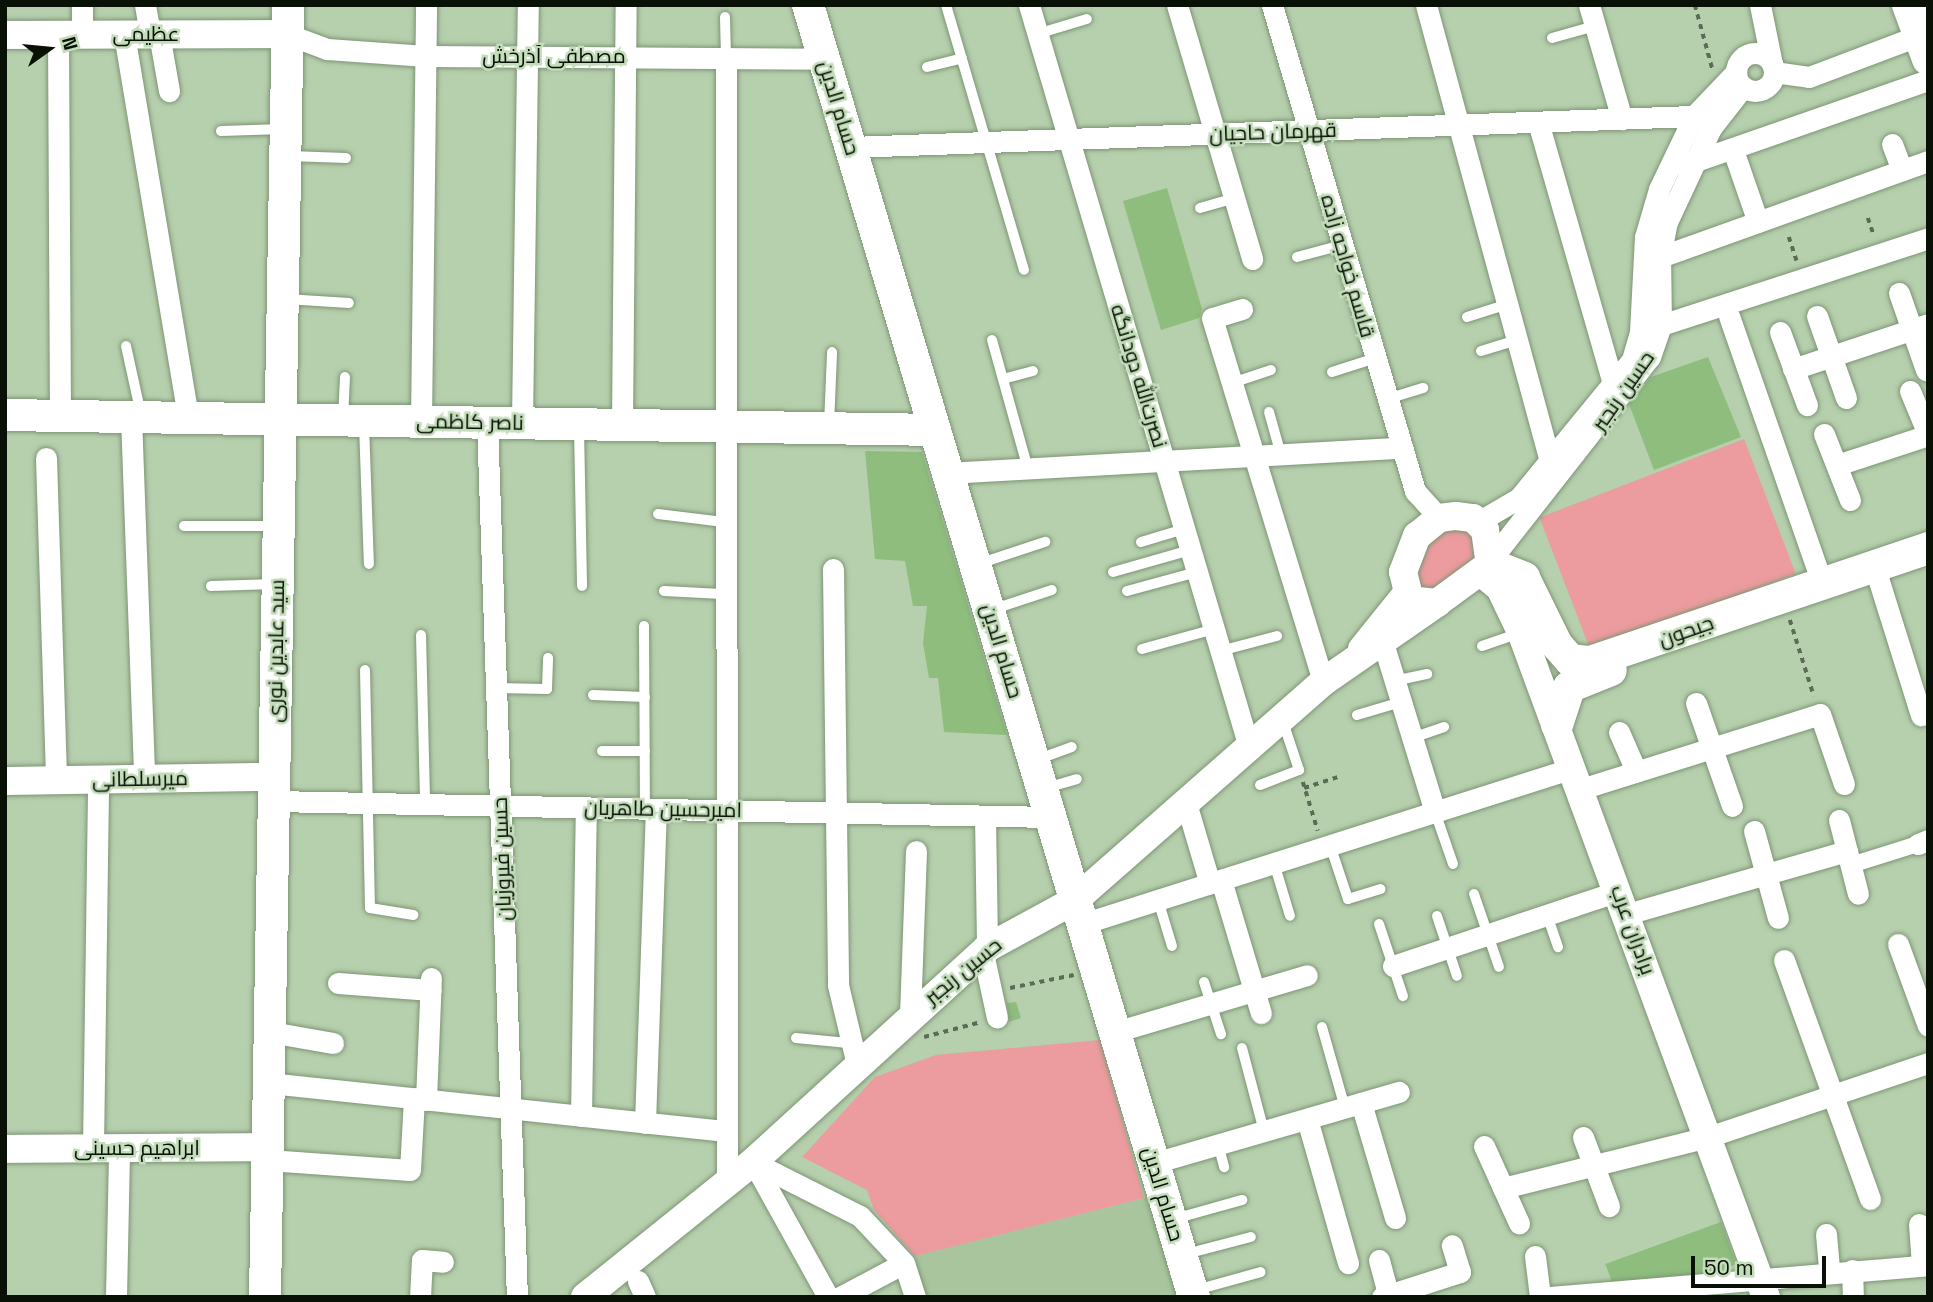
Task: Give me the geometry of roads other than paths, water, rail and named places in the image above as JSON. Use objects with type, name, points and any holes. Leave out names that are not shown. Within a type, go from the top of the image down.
[{"type":"main road","name":"حسام الدین","points":[[808,5],[1193,1294]]},
{"type":"main road","points":[[1908,5],[1925,42]]},
{"type":"main road","name":"سید عابدین نوری","points":[[265,1297],[288,20]]},
{"type":"main road","name":"ناصر کاظمی","points":[[5,415],[935,430]]},
{"type":"main road","name":"جیحون","points":[[1488,565],[1524,578],[1557,645],[1576,662],[1600,661],[1928,548]]},
{"type":"main road","name":"جیحون","points":[[1558,724],[1564,694],[1579,680],[1928,561]]},
{"type":"street","points":[[60,416],[70,35],[82,5]]},
{"type":"street","points":[[145,5],[144,34],[188,418]]},
{"type":"street","points":[[421,421],[426,5]]},
{"type":"street","points":[[522,422],[528,5]]},
{"type":"street","points":[[622,424],[626,5]]},
{"type":"street","name":"نصرت‌الله دودانگه","points":[[1029,5],[1248,747]]},
{"type":"street","points":[[1177,5],[1252,259]]},
{"type":"street","name":"قاسم خواجه زاده","points":[[1272,5],[1402,448],[1420,502],[1439,518]]},
{"type":"street","points":[[1426,5],[1551,464]]},
{"type":"street","points":[[1760,5],[1773,68],[1760,91],[1739,80],[1750,54],[1773,68],[1809,77],[1925,42]]},
{"type":"street","points":[[1592,15],[1622,119]]},
{"type":"street","name":"عظیمی","points":[[5,35],[144,34],[288,20]]},
{"type":"street","name":"مصطفی آذرخش","points":[[288,20],[327,50],[426,56],[825,59]]},
{"type":"street","points":[[144,34],[169,91]]},
{"type":"street","points":[[726,59],[724,1131],[727,1183]]},
{"type":"street","name":"حسین رنجبر","points":[[585,1297],[753,1162],[853,1054],[913,1027],[985,951],[1079,912],[1186,803],[1281,717],[1352,662],[1384,646],[1488,565],[1636,378],[1661,325],[1660,257],[1695,116],[1718,91],[1739,80]]},
{"type":"street","name":"حسین رنجبر","points":[[1478,522],[1519,498],[1551,464],[1613,384],[1636,349],[1645,237],[1681,164],[1739,80]]},
{"type":"street","points":[[1681,164],[1733,150],[1928,80]]},
{"type":"street","name":"قهرمان حاجیان","points":[[851,147],[1695,116]]},
{"type":"street","points":[[1538,122],[1613,384]]},
{"type":"street","points":[[1892,144],[1902,170]]},
{"type":"street","points":[[1733,150],[1758,222]]},
{"type":"street","points":[[1660,257],[1928,161]]},
{"type":"street","points":[[1661,325],[1928,238]]},
{"type":"street","points":[[1899,293],[1919,326],[1926,370]]},
{"type":"street","points":[[1242,309],[1212,318],[1323,682]]},
{"type":"street","points":[[1730,316],[1822,583]]},
{"type":"street","points":[[1816,316],[1846,398]]},
{"type":"street","points":[[1793,369],[1919,326]]},
{"type":"street","points":[[1780,332],[1807,405]]},
{"type":"street","points":[[1837,466],[1928,435],[1910,391]]},
{"type":"street","points":[[136,417],[144,779]]},
{"type":"street","name":"حسین فیروزیان","points":[[487,422],[517,1297]]},
{"type":"street","points":[[1824,434],[1850,500]]},
{"type":"street","points":[[948,473],[1402,448]]},
{"type":"street","points":[[46,458],[56,781]]},
{"type":"street","points":[[1437,603],[1404,597],[1408,554],[1439,518],[1478,522]]},
{"type":"street","name":"برادران عرب","points":[[1478,522],[1488,565],[1521,632],[1558,724],[1763,1287]]},
{"type":"street","points":[[833,569],[838,985],[853,1054]]},
{"type":"street","points":[[1878,578],[1921,715]]},
{"type":"street","name":"حسین رنجبر","points":[[1352,662],[1404,597]]},
{"type":"street","points":[[1384,646],[1435,812]]},
{"type":"street","points":[[1696,703],[1732,806]]},
{"type":"street","points":[[1079,912],[1158,900],[1435,812],[1577,778],[1636,771],[1820,714],[1844,784]]},
{"type":"street","points":[[1619,732],[1636,771]]},
{"type":"street","name":"میرسلطانی","points":[[5,781],[144,779],[274,789]]},
{"type":"street","points":[[98,780],[106,1148],[116,1297]]},
{"type":"street","name":"امیرحسین طاهریان","points":[[274,789],[372,803],[985,816],[1043,789]]},
{"type":"street","points":[[1186,803],[1261,1013]]},
{"type":"street","points":[[581,1116],[586,808]]},
{"type":"street","points":[[645,1123],[651,809]]},
{"type":"street","points":[[985,816],[985,951],[990,992],[997,1018]]},
{"type":"street","points":[[1839,820],[1858,894]]},
{"type":"street","points":[[1754,831],[1778,918]]},
{"type":"street","points":[[1393,966],[1547,915],[1923,842]]},
{"type":"street","points":[[913,1027],[916,851]]},
{"type":"street","points":[[1898,944],[1928,1026]]},
{"type":"street","points":[[1784,960],[1870,1199]]},
{"type":"street","points":[[1115,1032],[1307,975]]},
{"type":"street","points":[[268,1154],[410,1170],[431,984],[338,983]]},
{"type":"street","points":[[270,1031],[333,1042]]},
{"type":"street","points":[[1503,1188],[1708,1138],[1928,1063]]},
{"type":"street","points":[[269,1083],[724,1131]]},
{"type":"street","points":[[1154,1163],[1399,1092]]},
{"type":"street","points":[[1353,1105],[1395,1218]]},
{"type":"street","points":[[1307,1119],[1348,1264]]},
{"type":"street","points":[[1583,1137],[1609,1206]]},
{"type":"street","points":[[1484,1146],[1519,1223]]},
{"type":"street","name":"ابراهیم حسینی","points":[[5,1149],[106,1148],[268,1154]]},
{"type":"street","points":[[753,1162],[844,1204],[904,1262],[915,1297]]},
{"type":"street","points":[[753,1162],[828,1297]]},
{"type":"street","points":[[1550,1297],[1763,1287],[1829,1272],[1925,1265],[1919,1224]]},
{"type":"street","points":[[1826,1234],[1829,1272]]},
{"type":"street","points":[[1379,1261],[1386,1296],[1460,1272],[1452,1245]]},
{"type":"street","points":[[1535,1256],[1540,1297]]},
{"type":"street","points":[[420,1297],[422,1260],[443,1262]]},
{"type":"street","points":[[840,1297],[904,1262]]},
{"type":"street","points":[[1852,1270],[1853,1297]]},
{"type":"lane","points":[[946,5],[1024,270]]},
{"type":"lane","points":[[1552,38],[1592,15]]},
{"type":"lane","points":[[725,17],[726,59]]},
{"type":"lane","points":[[1037,34],[1087,19]]},
{"type":"lane","points":[[927,67],[962,58]]},
{"type":"lane","points":[[221,131],[285,142],[346,158]]},
{"type":"lane","points":[[1200,208],[1235,198]]},
{"type":"lane","points":[[1297,257],[1342,245]]},
{"type":"lane","points":[[283,299],[349,303]]},
{"type":"lane","points":[[1467,317],[1507,304]]},
{"type":"lane","points":[[992,340],[1028,469]]},
{"type":"lane","points":[[1481,351],[1517,340]]},
{"type":"lane","points":[[126,346],[136,417]]},
{"type":"lane","points":[[829,427],[832,352]]},
{"type":"lane","points":[[1332,372],[1376,358]]},
{"type":"lane","points":[[1232,383],[1271,370]]},
{"type":"lane","points":[[1003,379],[1033,371]]},
{"type":"lane","points":[[345,377],[353,420],[369,564]]},
{"type":"lane","points":[[1387,399],[1423,388]]},
{"type":"lane","points":[[1269,412],[1282,455]]},
{"type":"lane","points":[[579,424],[582,586]]},
{"type":"lane","points":[[658,514],[724,522]]},
{"type":"lane","points":[[184,526],[279,526]]},
{"type":"lane","points":[[1141,542],[1184,529]]},
{"type":"lane","points":[[976,565],[1045,542]]},
{"type":"lane","points":[[1113,572],[1190,550]]},
{"type":"lane","points":[[1127,592],[1197,572]]},
{"type":"lane","points":[[211,586],[278,584]]},
{"type":"lane","points":[[990,611],[1052,590]]},
{"type":"lane","points":[[664,591],[724,594]]},
{"type":"lane","points":[[644,626],[645,751],[651,809]]},
{"type":"lane","points":[[1142,649],[1213,629]]},
{"type":"lane","points":[[1482,646],[1521,632]]},
{"type":"lane","points":[[421,635],[425,804]]},
{"type":"lane","points":[[1220,652],[1277,636]]},
{"type":"lane","points":[[496,688],[547,689],[548,658]]},
{"type":"lane","points":[[365,670],[372,803],[370,908],[413,915]]},
{"type":"lane","points":[[1395,681],[1427,674]]},
{"type":"lane","points":[[593,695],[645,697]]},
{"type":"lane","points":[[1357,715],[1401,702]]},
{"type":"lane","points":[[1260,785],[1299,769],[1281,717]]},
{"type":"lane","points":[[1412,738],[1444,727]]},
{"type":"lane","points":[[1043,789],[1072,747]]},
{"type":"lane","points":[[602,751],[645,751]]},
{"type":"lane","points":[[1043,789],[1077,779]]},
{"type":"lane","points":[[1435,812],[1453,864]]},
{"type":"lane","points":[[1327,846],[1348,899],[1380,889]]},
{"type":"lane","points":[[1274,863],[1290,916]]},
{"type":"lane","points":[[1474,894],[1499,967]]},
{"type":"lane","points":[[1158,900],[1172,946]]},
{"type":"lane","points":[[1547,915],[1558,947]]},
{"type":"lane","points":[[1437,916],[1457,976]]},
{"type":"lane","points":[[1379,924],[1404,996]]},
{"type":"lane","points":[[1204,982],[1221,1034]]},
{"type":"lane","points":[[1322,1027],[1353,1105]]},
{"type":"lane","points":[[796,1038],[853,1054]]},
{"type":"lane","points":[[1242,1048],[1264,1131]]},
{"type":"lane","points":[[1218,1144],[1224,1167]]},
{"type":"lane","points":[[1171,1220],[1242,1200]]},
{"type":"lane","points":[[1182,1255],[1251,1237]]},
{"type":"lane","points":[[1193,1294],[1261,1272]]}]
